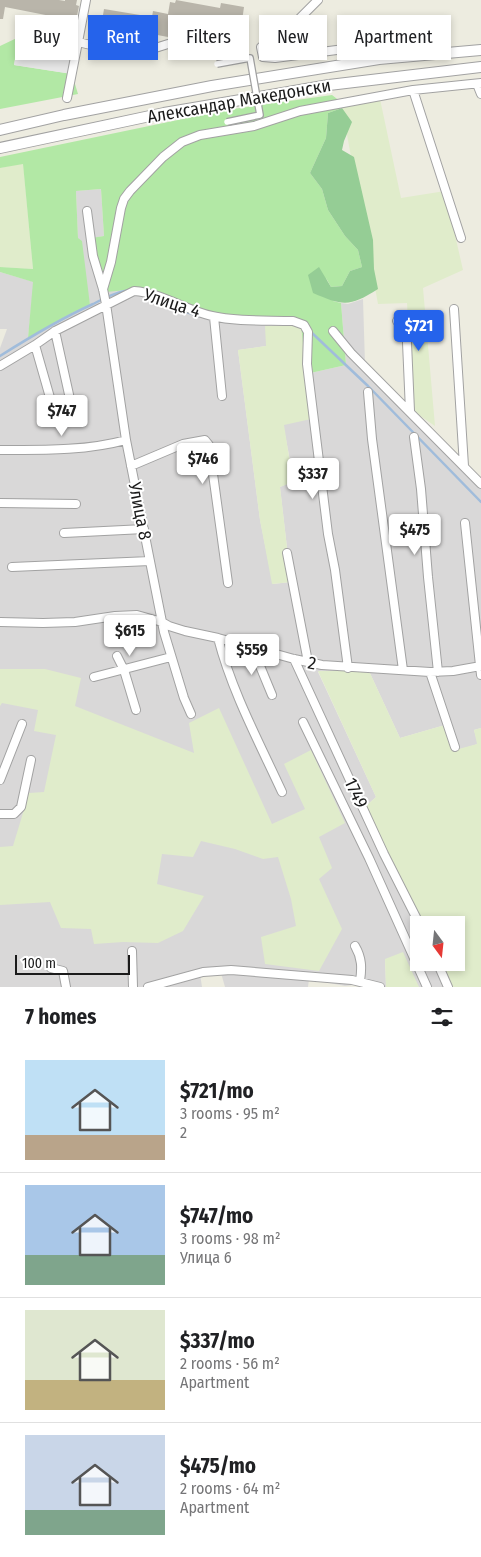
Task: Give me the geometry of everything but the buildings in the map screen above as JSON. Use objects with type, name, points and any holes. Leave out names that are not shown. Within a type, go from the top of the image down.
[{"type":"street","points":[[86,0],[78,42],[133,55],[168,44]]},
{"type":"street","points":[[318,0],[287,31],[261,48],[263,57],[275,58],[337,50]]},
{"type":"street","name":"Александар Македонски","points":[[0,130],[64,115],[222,85],[379,59],[481,50]]},
{"type":"street","points":[[217,64],[250,58],[259,106],[260,116],[227,122]]},
{"type":"street","points":[[67,98],[74,60]]},
{"type":"street","name":"Александар Македонски","points":[[0,148],[164,113],[319,87],[481,67]]},
{"type":"street","points":[[103,289],[111,262],[120,208],[124,199],[163,157],[182,142],[200,135],[254,126],[300,111],[414,90],[479,84],[481,94]]},
{"type":"street","points":[[414,90],[461,238]]},
{"type":"street","name":"Улица 8","points":[[86,211],[93,256],[106,304],[126,440],[162,622],[184,698],[191,714]]},
{"type":"street","name":"Улица 4","points":[[0,366],[55,331],[134,291],[145,292],[192,311],[214,317],[293,321],[304,325],[308,332],[308,373],[328,534],[335,570],[348,668]]},
{"type":"street","points":[[454,308],[464,466]]},
{"type":"street","points":[[214,317],[222,396]]},
{"type":"street","points":[[397,321],[406,320],[410,411]]},
{"type":"street","points":[[55,331],[70,399]]},
{"type":"street","points":[[333,331],[351,352],[481,484]]},
{"type":"street","points":[[35,345],[51,401]]},
{"type":"street","points":[[368,392],[372,439],[402,670]]},
{"type":"street","points":[[414,437],[421,489],[434,672],[455,747]]},
{"type":"street","points":[[0,450],[78,448],[106,445],[126,440]]},
{"type":"street","points":[[131,466],[183,444],[204,440],[209,445],[228,583]]},
{"type":"street","points":[[0,503],[76,504]]},
{"type":"street","points":[[466,523],[480,669]]},
{"type":"street","points":[[64,533],[144,529]]},
{"type":"street","points":[[287,553],[308,662]]},
{"type":"street","points":[[12,567],[150,561]]},
{"type":"street","name":"2","points":[[0,622],[67,622],[137,615],[185,631],[322,665],[434,672],[480,669]]},
{"type":"street","points":[[218,638],[223,660],[234,689],[282,792]]},
{"type":"street","points":[[253,649],[272,696]]},
{"type":"street","points":[[117,656],[124,670],[136,710]]},
{"type":"street","points":[[94,677],[172,658]]},
{"type":"street","name":"1749","points":[[294,659],[384,854],[415,916]]},
{"type":"street","points":[[303,722],[370,858],[427,987]]},
{"type":"street","points":[[0,780],[22,724]]},
{"type":"street","points":[[0,814],[14,814],[21,807],[31,760]]},
{"type":"street","points":[[355,946],[360,954],[362,968],[355,983]]},
{"type":"street","points":[[132,951],[133,987]]},
{"type":"street","points":[[51,968],[63,971],[66,987]]},
{"type":"street","points":[[148,987],[203,972],[218,970],[249,971],[380,987]]},
{"type":"street","points":[[441,971],[448,987]]},
{"type":"shaded area","points":[[15,59],[74,60],[72,74],[14,65]]},
{"type":"shaded area","points":[[101,189],[104,236],[92,238],[120,291],[137,289],[297,325],[266,346],[238,350],[260,520],[273,584],[291,582],[280,487],[294,481],[283,424],[306,374],[346,365],[341,303],[348,304],[363,299],[365,364],[481,488],[481,728],[474,730],[478,744],[455,751],[445,725],[400,738],[369,671],[318,672],[376,797],[366,806],[382,855],[413,916],[410,916],[410,971],[440,971],[448,987],[419,987],[385,960],[386,987],[362,984],[345,986],[309,979],[308,987],[225,987],[221,973],[200,974],[202,987],[0,987],[0,348],[7,329],[0,329],[0,272],[34,282],[28,338],[90,305],[78,239],[76,191]]},
{"type":"green space","points":[[15,39],[14,65],[72,74],[78,94],[0,109],[0,46]]},
{"type":"green space","points":[[332,95],[341,102],[342,108],[328,113],[326,138],[310,173],[322,189],[328,210],[345,236],[358,250],[362,267],[350,271],[342,286],[331,287],[326,278],[333,301],[341,303],[346,365],[306,374],[301,325],[214,320],[186,312],[137,289],[106,292],[91,238],[104,236],[101,189],[76,191],[78,238],[82,241],[90,305],[28,338],[33,282],[0,272],[0,267],[33,269],[23,164],[0,168],[0,157],[226,110]]},
{"type":"green space","points":[[380,99],[401,198],[445,191],[463,270],[423,288],[435,426],[413,411],[407,303],[378,304],[341,102]]},
{"type":"green space","points":[[342,108],[352,122],[342,150],[354,157],[373,240],[374,269],[378,289],[360,299],[346,303],[313,293],[308,275],[319,267],[331,287],[342,286],[350,271],[362,267],[358,250],[345,236],[328,210],[322,189],[310,173],[326,138],[328,113]]},
{"type":"green space","points":[[23,163],[33,269],[0,267],[0,168]]},
{"type":"green space","points":[[301,325],[311,419],[284,425],[293,482],[280,487],[291,582],[272,584],[260,520],[238,350],[266,346],[265,326]]},
{"type":"green space","points":[[0,669],[45,669],[81,678],[75,706],[194,753],[189,723],[219,708],[272,824],[305,809],[284,764],[311,750],[345,823],[319,837],[332,868],[319,879],[342,929],[319,971],[265,964],[261,937],[296,926],[291,899],[278,857],[263,859],[235,849],[201,841],[193,857],[162,854],[157,884],[204,896],[183,931],[158,943],[123,942],[94,944],[91,929],[61,928],[50,902],[0,905],[0,847],[13,846],[29,793],[44,792],[56,735],[34,731],[38,710],[2,703],[0,706]]},
{"type":"green space","points":[[318,671],[369,671],[400,738],[445,725],[455,750],[477,744],[474,730],[481,728],[481,987],[448,987],[441,971],[465,971],[465,916],[417,916],[366,806],[376,797]]},
{"type":"green space","points":[[403,952],[410,971],[419,987],[386,987],[385,959]]},
{"type":"waterway","points":[[0,356],[69,316],[120,292],[130,290]]},
{"type":"waterway","points":[[172,305],[199,316]]},
{"type":"waterway","points":[[311,332],[368,386],[481,502]]}]
